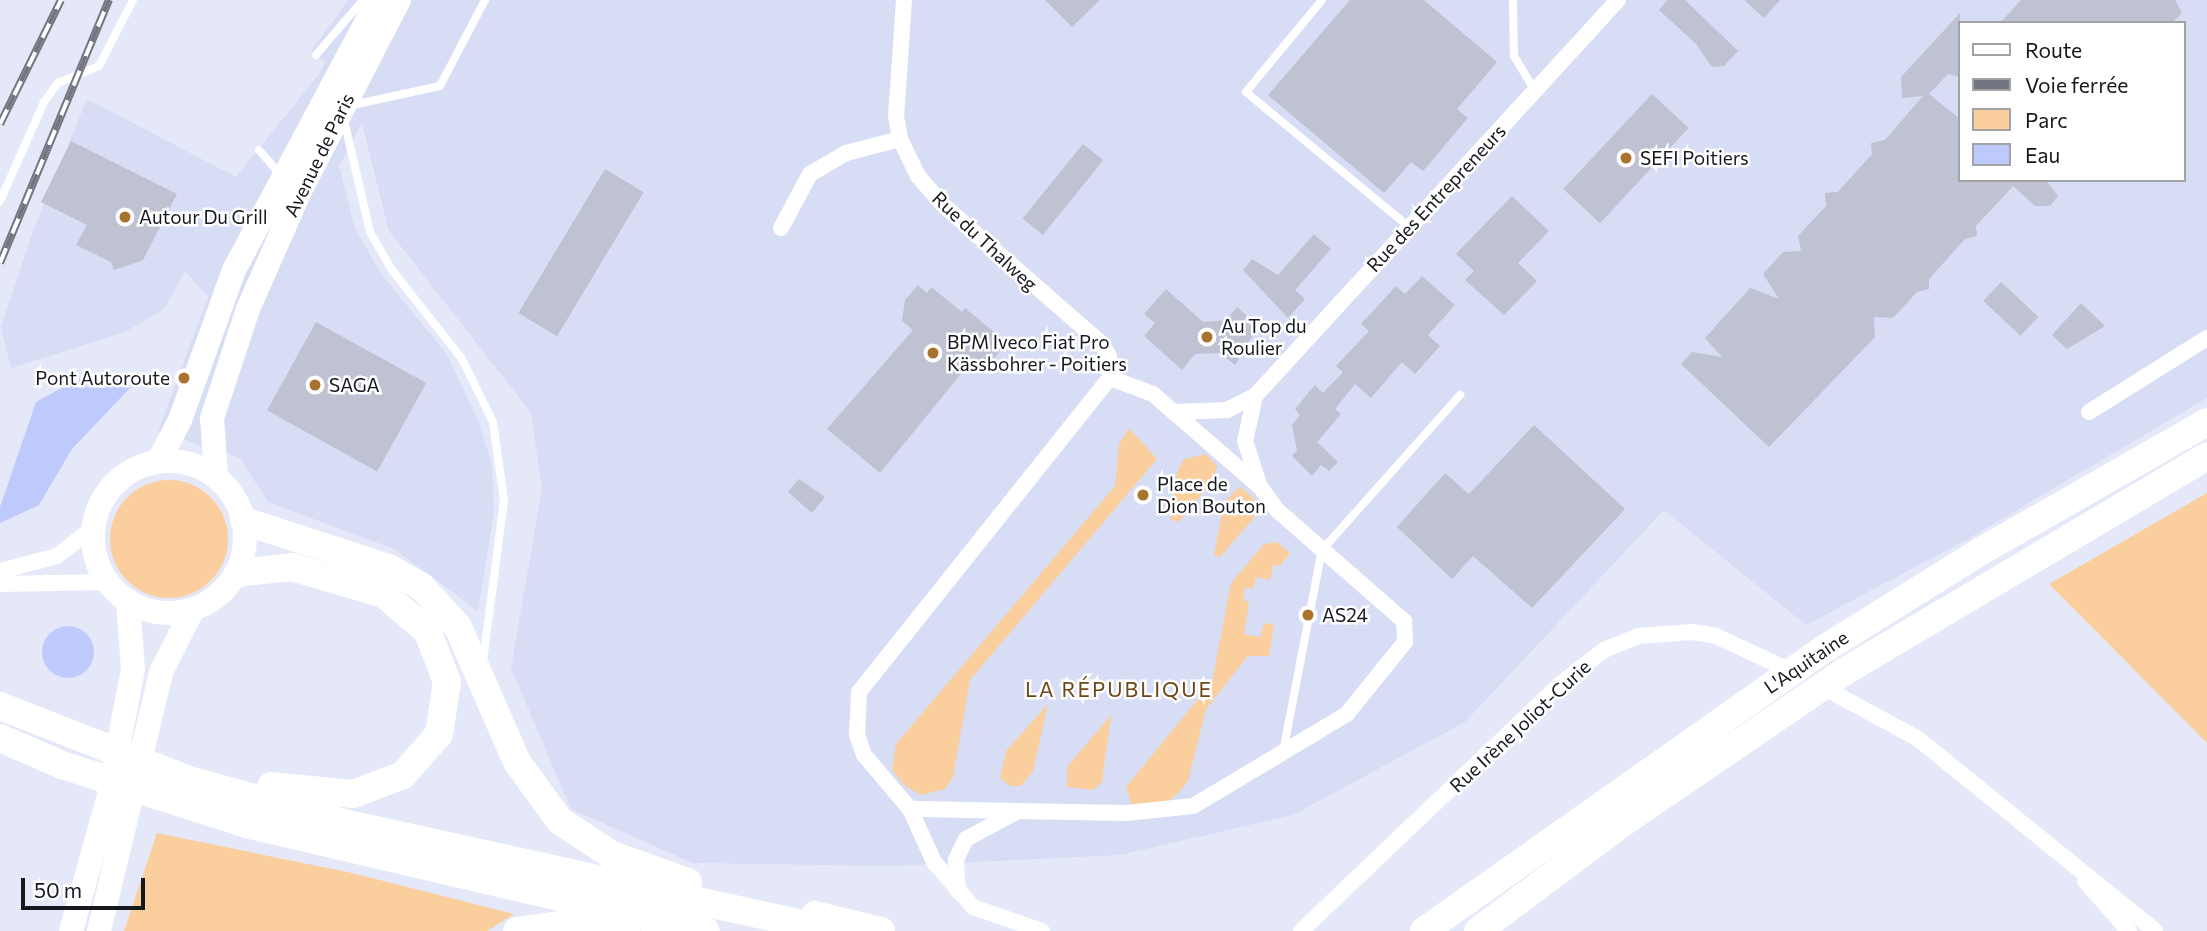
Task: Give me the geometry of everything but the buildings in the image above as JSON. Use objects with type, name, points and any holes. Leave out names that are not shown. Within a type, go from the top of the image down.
[{"type":"highway","name":"L'Aquitaine","points":[[1424,931],[1825,649],[1983,550],[2207,422]]},
{"type":"highway","name":"L'Aquitaine","points":[[1478,931],[1621,824],[1842,673],[2207,456]]},
{"type":"highway","points":[[244,521],[405,576],[446,610],[482,671],[531,784],[560,821],[593,846],[730,895],[880,931]]},
{"type":"highway","points":[[189,789],[227,779],[335,795],[369,791],[416,764],[445,716],[447,682],[439,650],[402,605],[360,586],[292,566],[238,573]]},
{"type":"highway","points":[[0,706],[189,789],[346,851],[706,931]]},
{"type":"highway","points":[[0,738],[62,765],[189,789],[835,931]]},
{"type":"highway","points":[[517,931],[559,925],[627,931]]},
{"type":"main road","name":"Avenue de Paris","points":[[158,462],[180,420],[234,270],[378,0]]},
{"type":"main road","name":"Avenue de Paris","points":[[216,476],[212,418],[235,344],[280,233],[341,107],[399,0]]},
{"type":"main road","points":[[178,461],[216,476],[244,521],[246,541],[238,573],[217,598],[192,611],[158,613],[128,602],[107,582],[94,550],[93,527],[114,484],[137,468],[158,462],[178,461]]},
{"type":"main road","points":[[71,931],[108,799],[133,669],[128,602]]},
{"type":"main road","points":[[99,931],[161,672],[192,611]]},
{"type":"street","name":"Rue du Thalweg","points":[[904,0],[894,89],[900,139],[918,176],[942,204],[1102,344],[1109,356],[1110,377]]},
{"type":"street","name":"Rue des Entrepreneurs","points":[[1255,396],[1618,0]]},
{"type":"street","points":[[781,228],[810,174],[846,153],[900,139]]},
{"type":"street","points":[[2088,412],[2207,338]]},
{"type":"street","points":[[910,809],[1171,811],[1193,806],[1347,715],[1405,642],[1405,621],[1322,550],[1261,488],[1144,389],[1110,377],[859,692],[857,735],[864,755],[910,809],[934,862],[958,891],[988,915],[1042,931]]},
{"type":"street","points":[[1173,412],[1227,410],[1255,396]]},
{"type":"street","points":[[1255,396],[1244,441],[1261,488]]},
{"type":"street","points":[[0,571],[40,564],[93,527]]},
{"type":"street","points":[[0,584],[107,582]]},
{"type":"street","name":"Rue Irène Joliot-Curie","points":[[1301,931],[1559,685],[1604,650],[1667,631],[1716,636],[1862,706],[1939,754],[2147,929]]},
{"type":"street","points":[[958,891],[956,860],[966,839],[1018,811]]},
{"type":"street","points":[[2074,868],[2129,931]]},
{"type":"lane","points":[[0,201],[44,102],[58,83],[99,66],[133,0]]},
{"type":"lane","points":[[316,55],[363,0]]},
{"type":"lane","points":[[482,671],[502,535],[500,450],[474,377],[369,232],[357,198],[341,107],[440,86],[485,0]]},
{"type":"lane","points":[[1322,0],[1246,92],[1409,228]]},
{"type":"lane","points":[[1513,0],[1514,56],[1535,90]]},
{"type":"lane","points":[[259,150],[282,176]]},
{"type":"lane","points":[[1283,752],[1322,550],[1460,395]]},
{"type":"shaded area","points":[[348,0],[2207,0],[2207,398],[1966,540],[1806,625],[1664,510],[1465,722],[1293,815],[1120,855],[891,866],[693,863],[571,809],[511,668],[542,488],[531,413],[389,231],[362,123],[339,166],[355,229],[382,275],[446,353],[478,420],[492,465],[494,513],[478,611],[394,549],[268,502],[240,458],[158,431],[208,297],[185,271],[164,309],[125,332],[11,368],[1,327],[34,228],[87,99],[236,177],[319,74],[325,62],[311,51]]},
{"type":"green space","points":[[1129,428],[1157,459],[970,680],[953,777],[945,789],[921,795],[905,786],[892,770],[896,744],[1115,486],[1119,444]]},
{"type":"green space","points":[[1206,454],[1217,466],[1211,483],[1179,522],[1170,519],[1177,472],[1184,459]]},
{"type":"green space","points":[[169,480],[192,484],[211,497],[224,516],[228,539],[224,562],[211,581],[192,594],[169,598],[146,594],[127,581],[114,562],[110,539],[114,516],[127,497],[146,484]]},
{"type":"green space","points":[[1240,487],[1258,502],[1254,518],[1220,557],[1214,555],[1224,502]]},
{"type":"green space","points":[[2207,493],[2207,743],[2049,584]]},
{"type":"green space","points":[[1277,542],[1290,553],[1280,566],[1273,565],[1270,580],[1256,577],[1253,589],[1245,587],[1243,600],[1249,602],[1244,634],[1260,637],[1264,623],[1274,625],[1269,656],[1248,656],[1206,709],[1188,781],[1176,795],[1163,805],[1131,804],[1126,787],[1212,682],[1231,583],[1264,544]]},
{"type":"green space","points":[[1048,704],[1033,771],[1021,786],[1010,786],[1000,778],[1006,751]]},
{"type":"green space","points":[[1111,715],[1102,782],[1093,790],[1067,787],[1067,767]]},
{"type":"green space","points":[[157,833],[352,873],[514,914],[487,931],[124,931]]},
{"type":"water","points":[[122,375],[130,388],[72,449],[39,505],[0,523],[0,507],[36,402],[80,378],[87,387]]},
{"type":"water","points":[[68,626],[78,628],[86,634],[92,642],[92,662],[86,670],[78,676],[68,678],[58,676],[50,670],[44,662],[42,652],[44,642],[50,634],[58,628]]},
{"type":"railway","points":[[0,124],[61,0]]},
{"type":"railway","points":[[0,263],[109,0]]},
{"type":"place","name":"SEFI Poitiers","points":[[1626,158]]},
{"type":"place","name":"Autour Du Grill","points":[[125,217]]},
{"type":"place","name":"Au Top du Roulier","points":[[1207,337]]},
{"type":"place","name":"BPM Iveco Fiat Pro Kässbohrer - Poitiers","points":[[933,353]]},
{"type":"place","name":"Pont Autoroute","points":[[184,378]]},
{"type":"place","name":"SAGA","points":[[315,385]]},
{"type":"place","name":"Place de Dion Bouton","points":[[1143,495]]},
{"type":"place","name":"AS24","points":[[1308,615]]},
{"type":"district","name":"LA RÉPUBLIQUE","points":[[1119,689]]}]
